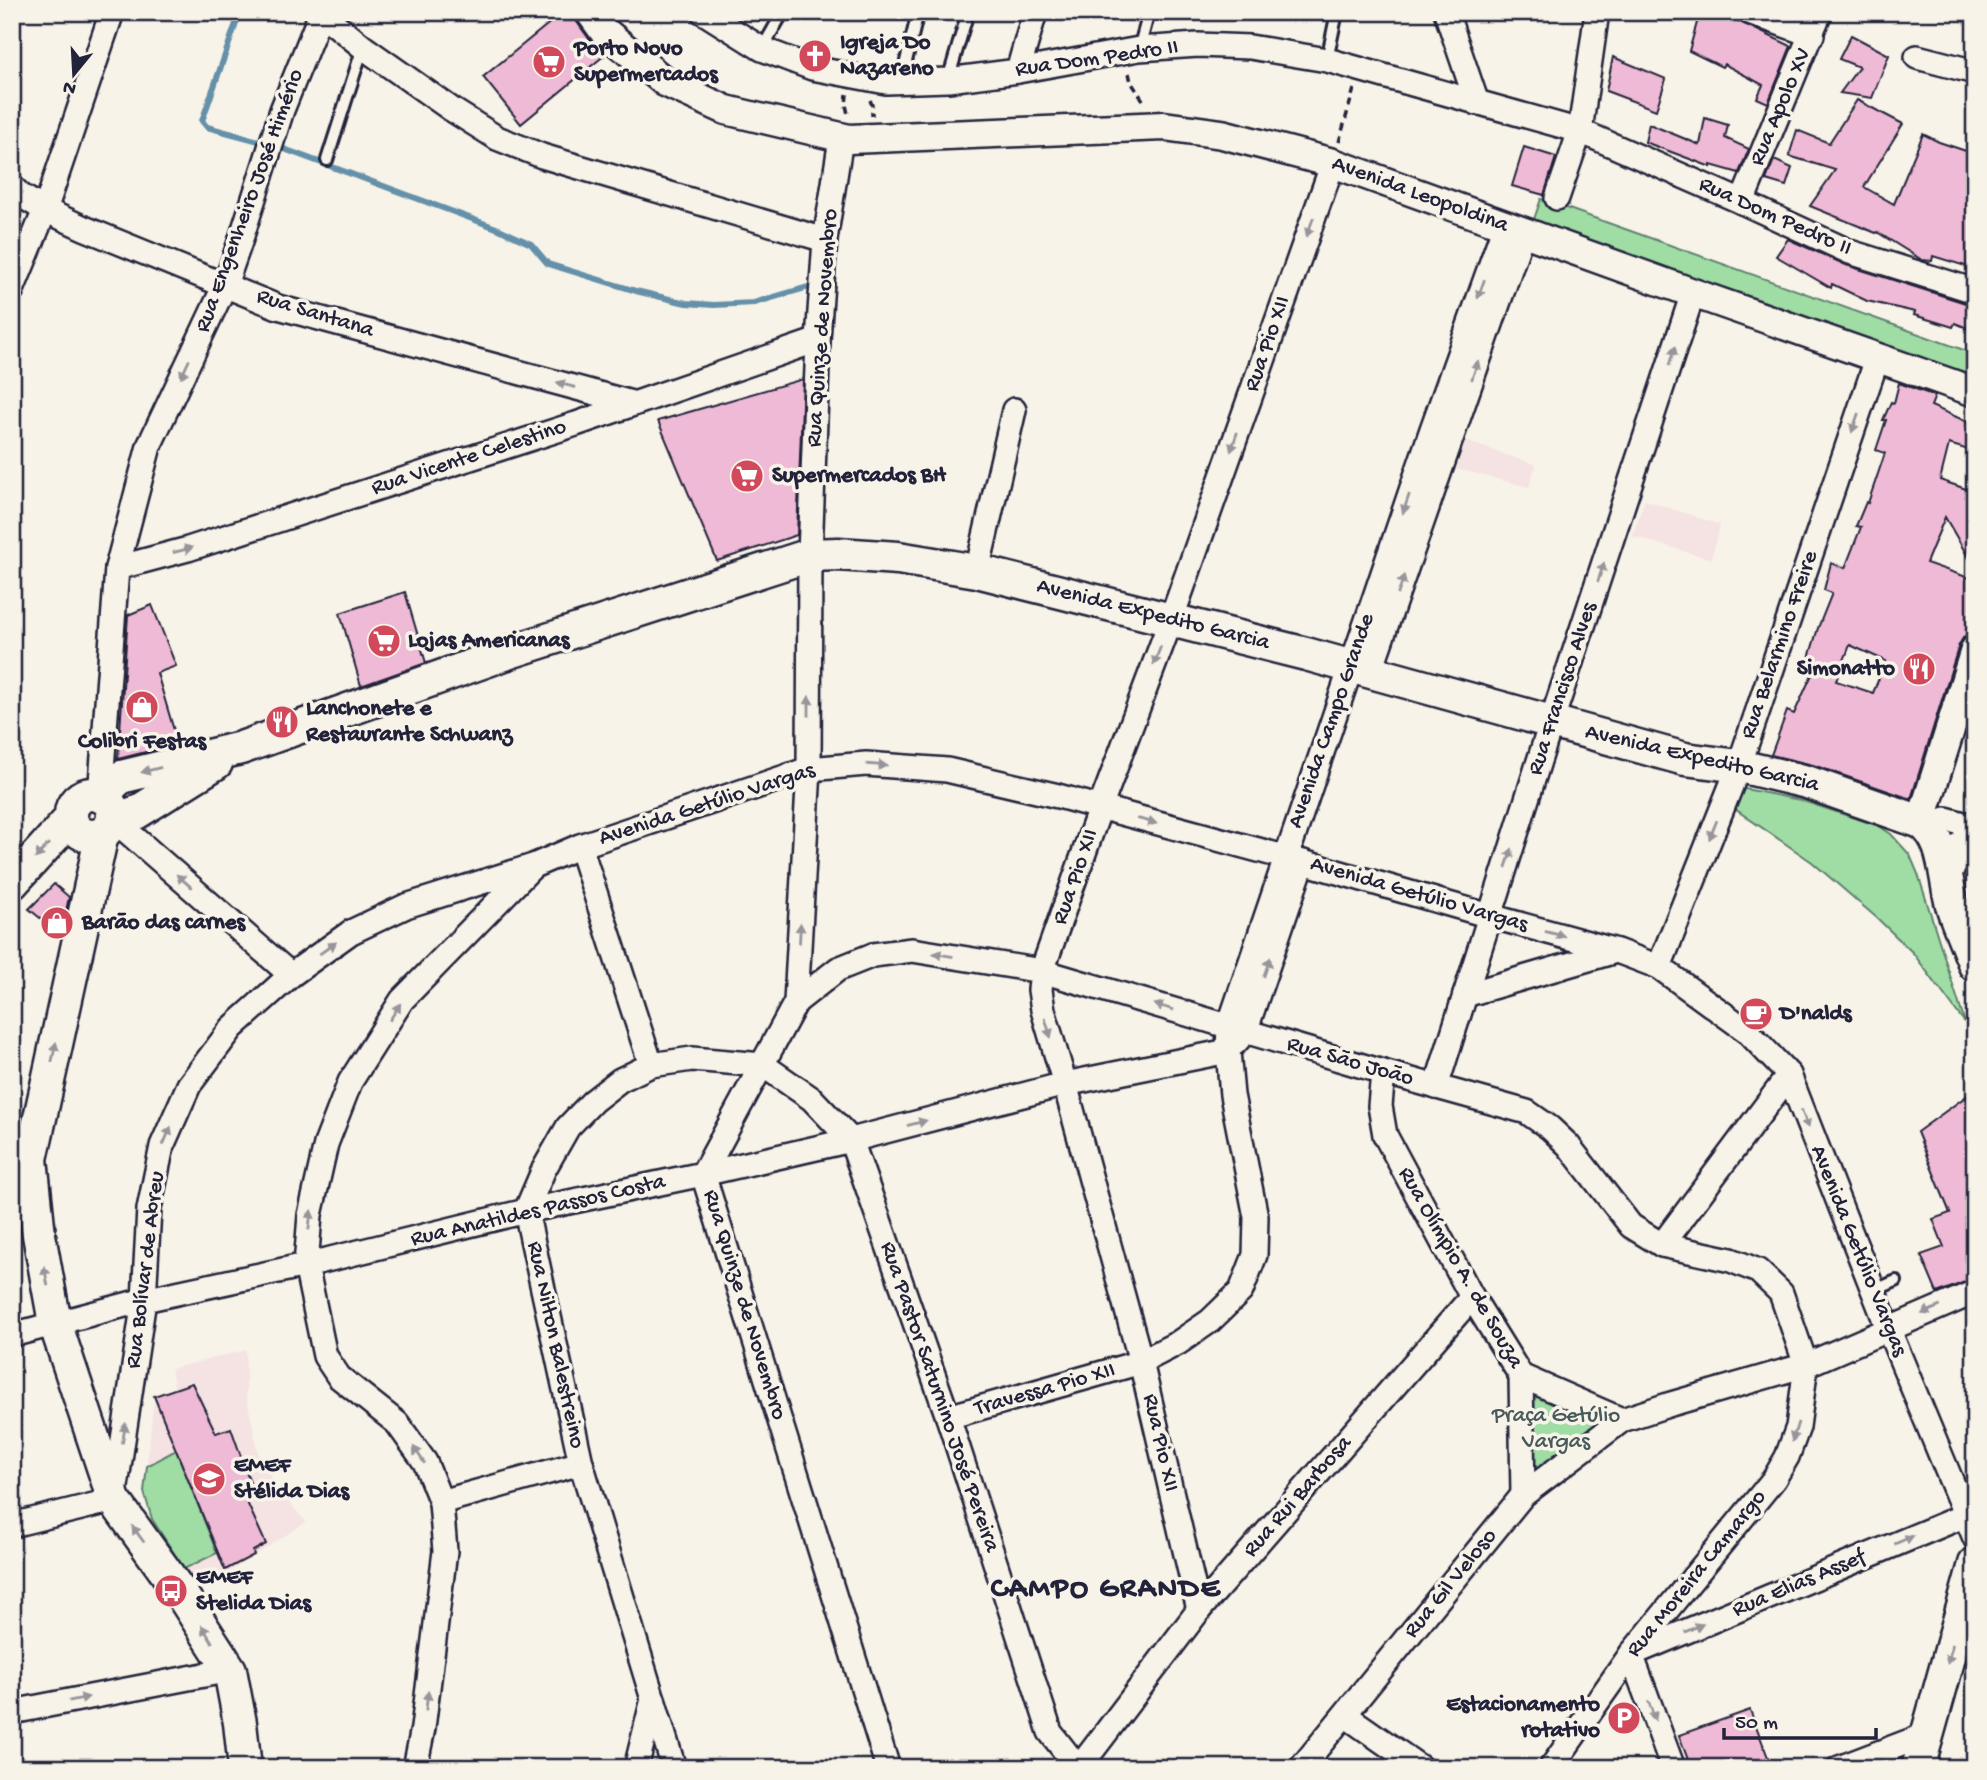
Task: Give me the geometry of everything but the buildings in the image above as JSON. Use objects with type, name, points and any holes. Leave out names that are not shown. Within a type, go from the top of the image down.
[{"type":"main road","name":"Avenida Expedito Garcia","points":[[105,816],[136,813],[241,748],[513,651],[810,555],[838,554],[898,558],[977,571],[1306,654],[1685,759],[1739,766],[1826,788],[1924,824]]},
{"type":"main road","points":[[12,883],[71,818],[77,830],[92,836],[105,816]]},
{"type":"main road","points":[[105,816],[21,1161],[39,1235],[55,1323],[114,1500],[178,1589],[229,1670],[240,1723],[245,1768]]},
{"type":"main road","points":[[1924,824],[1938,845],[1946,870],[1952,906],[1975,965]]},
{"type":"main road","points":[[1946,870],[1958,852],[1975,839]]},
{"type":"main road","points":[[1918,1768],[1975,1564]]},
{"type":"street","points":[[12,290],[45,211],[112,12]]},
{"type":"street","name":"Avenida Leopoldina","points":[[590,12],[603,30],[665,82],[726,110],[853,139],[1164,126],[1222,134],[1333,163],[1975,392]]},
{"type":"street","name":"Rua Dom Pedro II","points":[[703,12],[762,49],[812,68],[886,82],[948,80],[1018,71],[1131,50],[1198,45],[1250,47],[1327,60],[1580,131],[1850,252],[1975,291]]},
{"type":"street","points":[[1018,71],[1035,12]]},
{"type":"street","points":[[1446,12],[1477,103]]},
{"type":"street","points":[[1557,198],[1580,131],[1597,12]]},
{"type":"street","points":[[1749,12],[1812,35]]},
{"type":"street","name":"Rua Apolo XV","points":[[1742,202],[1820,12]]},
{"type":"street","points":[[320,13],[363,47],[497,138],[542,156],[825,240]]},
{"type":"street","name":"Rua Engenheiro José Himério","points":[[105,816],[117,568],[149,446],[225,285],[282,110],[320,13]]},
{"type":"street","points":[[1917,57],[1975,72]]},
{"type":"street","name":"Rua Quinze de Novembro","points":[[853,139],[825,240],[818,340],[810,555],[809,769],[796,1002],[704,1174],[888,1768]]},
{"type":"street","name":"Rua Pio XII","points":[[1199,1610],[1141,1362],[1043,1010],[1040,990],[1042,971],[1171,620],[1333,163]]},
{"type":"street","name":"Rua Santana","points":[[12,187],[45,211],[278,307],[632,403]]},
{"type":"street","name":"Avenida Campo Grande","points":[[1228,1051],[1514,229]]},
{"type":"street","name":"Rua Francisco Alves","points":[[1436,1087],[1551,723],[1693,293]]},
{"type":"street","name":"Rua Vicente Celestino","points":[[117,568],[201,545],[576,424],[818,340]]},
{"type":"street","name":"Rua Belarmino Freire","points":[[1659,967],[1739,766],[1877,359]]},
{"type":"street","points":[[977,571],[1014,410]]},
{"type":"street","points":[[1975,650],[1924,824],[1946,820],[1975,827]]},
{"type":"street","name":"Avenida Getúlio Vargas","points":[[533,866],[580,846],[809,769],[866,764],[947,770],[1058,796],[1294,860],[1617,951],[1659,967],[1747,1031],[1789,1075],[1873,1291],[1975,1538]]},
{"type":"street","points":[[105,816],[291,975]]},
{"type":"street","points":[[580,846],[651,1065]]},
{"type":"street","points":[[415,1768],[423,1728],[445,1551],[441,1503],[425,1462],[397,1423],[339,1377],[325,1356],[306,1265],[310,1215],[326,1143],[350,1082],[402,1000],[533,866]]},
{"type":"street","name":"Rua Bolívar de Abreu","points":[[114,1500],[144,1300],[149,1209],[162,1146],[189,1085],[233,1028],[291,975],[351,932],[407,906],[533,866]]},
{"type":"street","name":"Rua São João","points":[[796,1002],[838,969],[873,955],[912,950],[1042,971],[1527,1112],[1568,1145],[1631,1226],[1662,1245],[1731,1261],[1758,1271],[1781,1293],[1806,1365]]},
{"type":"street","points":[[1465,995],[1617,951]]},
{"type":"street","points":[[1141,1362],[1178,1343],[1210,1321],[1241,1291],[1255,1255],[1256,1217],[1232,1095],[1228,1051]]},
{"type":"street","name":"Rua Anatildes Passos Costa","points":[[12,1335],[144,1300],[306,1265],[526,1210],[704,1174],[851,1140],[1065,1084],[1228,1051]]},
{"type":"street","name":"Rua Nilton Balestreino","points":[[674,1768],[581,1463],[526,1210],[544,1169],[568,1127],[593,1101],[620,1080],[651,1065],[692,1059],[763,1065],[812,1099],[851,1140]]},
{"type":"street","name":"Rua Olímpio A. de Souza","points":[[1383,1072],[1380,1106],[1385,1135],[1472,1297],[1521,1376],[1622,1420]]},
{"type":"street","points":[[1662,1245],[1789,1075]]},
{"type":"street","name":"Rua Pastor Saturnino José Pereira","points":[[851,1140],[948,1418],[1050,1732],[1079,1768]]},
{"type":"street","points":[[1622,1420],[1806,1365],[1975,1292]]},
{"type":"street","name":"Rua Rui Barbosa","points":[[1079,1768],[1199,1610],[1472,1297]]},
{"type":"street","name":"Travessa Pio XII","points":[[948,1418],[1141,1362]]},
{"type":"street","name":"Rua Moreira Camargo","points":[[1551,1768],[1631,1654],[1781,1468],[1798,1427],[1806,1365]]},
{"type":"street","points":[[1521,1376],[1523,1494]]},
{"type":"street","name":"Rua Gil Veloso","points":[[1301,1768],[1523,1494],[1622,1420]]},
{"type":"street","points":[[441,1503],[581,1463]]},
{"type":"street","points":[[12,1525],[114,1500]]},
{"type":"street","name":"Rua Elias Assef","points":[[1631,1654],[1966,1515]]},
{"type":"street","points":[[1631,1654],[1673,1768]]},
{"type":"street","points":[[12,1712],[229,1670]]},
{"type":"street","points":[[636,1768],[653,1698]]},
{"type":"street","points":[[1345,1715],[1421,1768]]},
{"type":"street","points":[[1839,1768],[1928,1734]]},
{"type":"lane","points":[[762,49],[783,12]]},
{"type":"lane","points":[[901,82],[918,12]]},
{"type":"lane","points":[[948,80],[968,12]]},
{"type":"lane","points":[[1131,50],[1149,12]]},
{"type":"lane","points":[[1327,60],[1337,12]]},
{"type":"lane","points":[[327,160],[363,47]]},
{"type":"lane","points":[[1873,1291],[1896,1281]]},
{"type":"path","points":[[1131,50],[1131,82],[1164,126]]},
{"type":"path","points":[[1333,163],[1359,70]]},
{"type":"path","points":[[862,78],[872,105],[853,139],[846,105],[847,91],[862,78]]},
{"type":"shaded area","points":[[1465,441],[1536,465],[1529,487],[1457,469]]},
{"type":"shaded area","points":[[1645,500],[1720,525],[1711,559],[1632,536]]},
{"type":"shaded area","name":"EMEF Stélida Dias","points":[[246,1350],[246,1395],[259,1457],[279,1491],[306,1522],[200,1591],[155,1525],[144,1492],[153,1407],[157,1395],[175,1389],[171,1369]]},
{"type":"green space","points":[[1541,199],[1975,354],[1975,379],[1532,225]]},
{"type":"green space","points":[[1735,787],[1800,800],[1879,826],[1891,834],[1910,855],[1918,874],[1965,1023],[1913,953],[1877,918],[1812,862],[1729,805]]},
{"type":"green space","name":"Praça Getúlio Vargas","points":[[1521,1376],[1622,1420],[1523,1495]]},
{"type":"green space","points":[[176,1450],[217,1553],[184,1569],[152,1519],[144,1492],[147,1466]]},
{"type":"waterway","points":[[240,12],[202,121],[207,127],[266,143]]},
{"type":"waterway","points":[[276,146],[499,229],[531,244],[548,264],[636,291],[686,303],[714,305],[754,303],[812,286]]},
{"type":"place","name":"Igreja Do Nazareno","points":[[815,56]]},
{"type":"place","name":"Porto Novo Supermercados","points":[[549,62]]},
{"type":"place","name":"Supermercados BH","points":[[747,476]]},
{"type":"place","name":"Lojas Americanas","points":[[384,641]]},
{"type":"place","name":"Simonatto","points":[[1919,669]]},
{"type":"place","name":"Colibri Festas","points":[[142,707]]},
{"type":"place","name":"Lanchonete e Restaurante Schwanz","points":[[282,722]]},
{"type":"place","name":"Barão das carnes","points":[[57,923]]},
{"type":"place","name":"D'nalds","points":[[1756,1014]]},
{"type":"place","name":"EMEF Stélida Dias","points":[[209,1479]]},
{"type":"place","name":"EMEF Stelida Dias","points":[[171,1591]]},
{"type":"place","name":"Estacionamento rotativo","points":[[1624,1718]]},
{"type":"district","name":"CAMPO GRANDE","points":[[1106,1590]]}]
